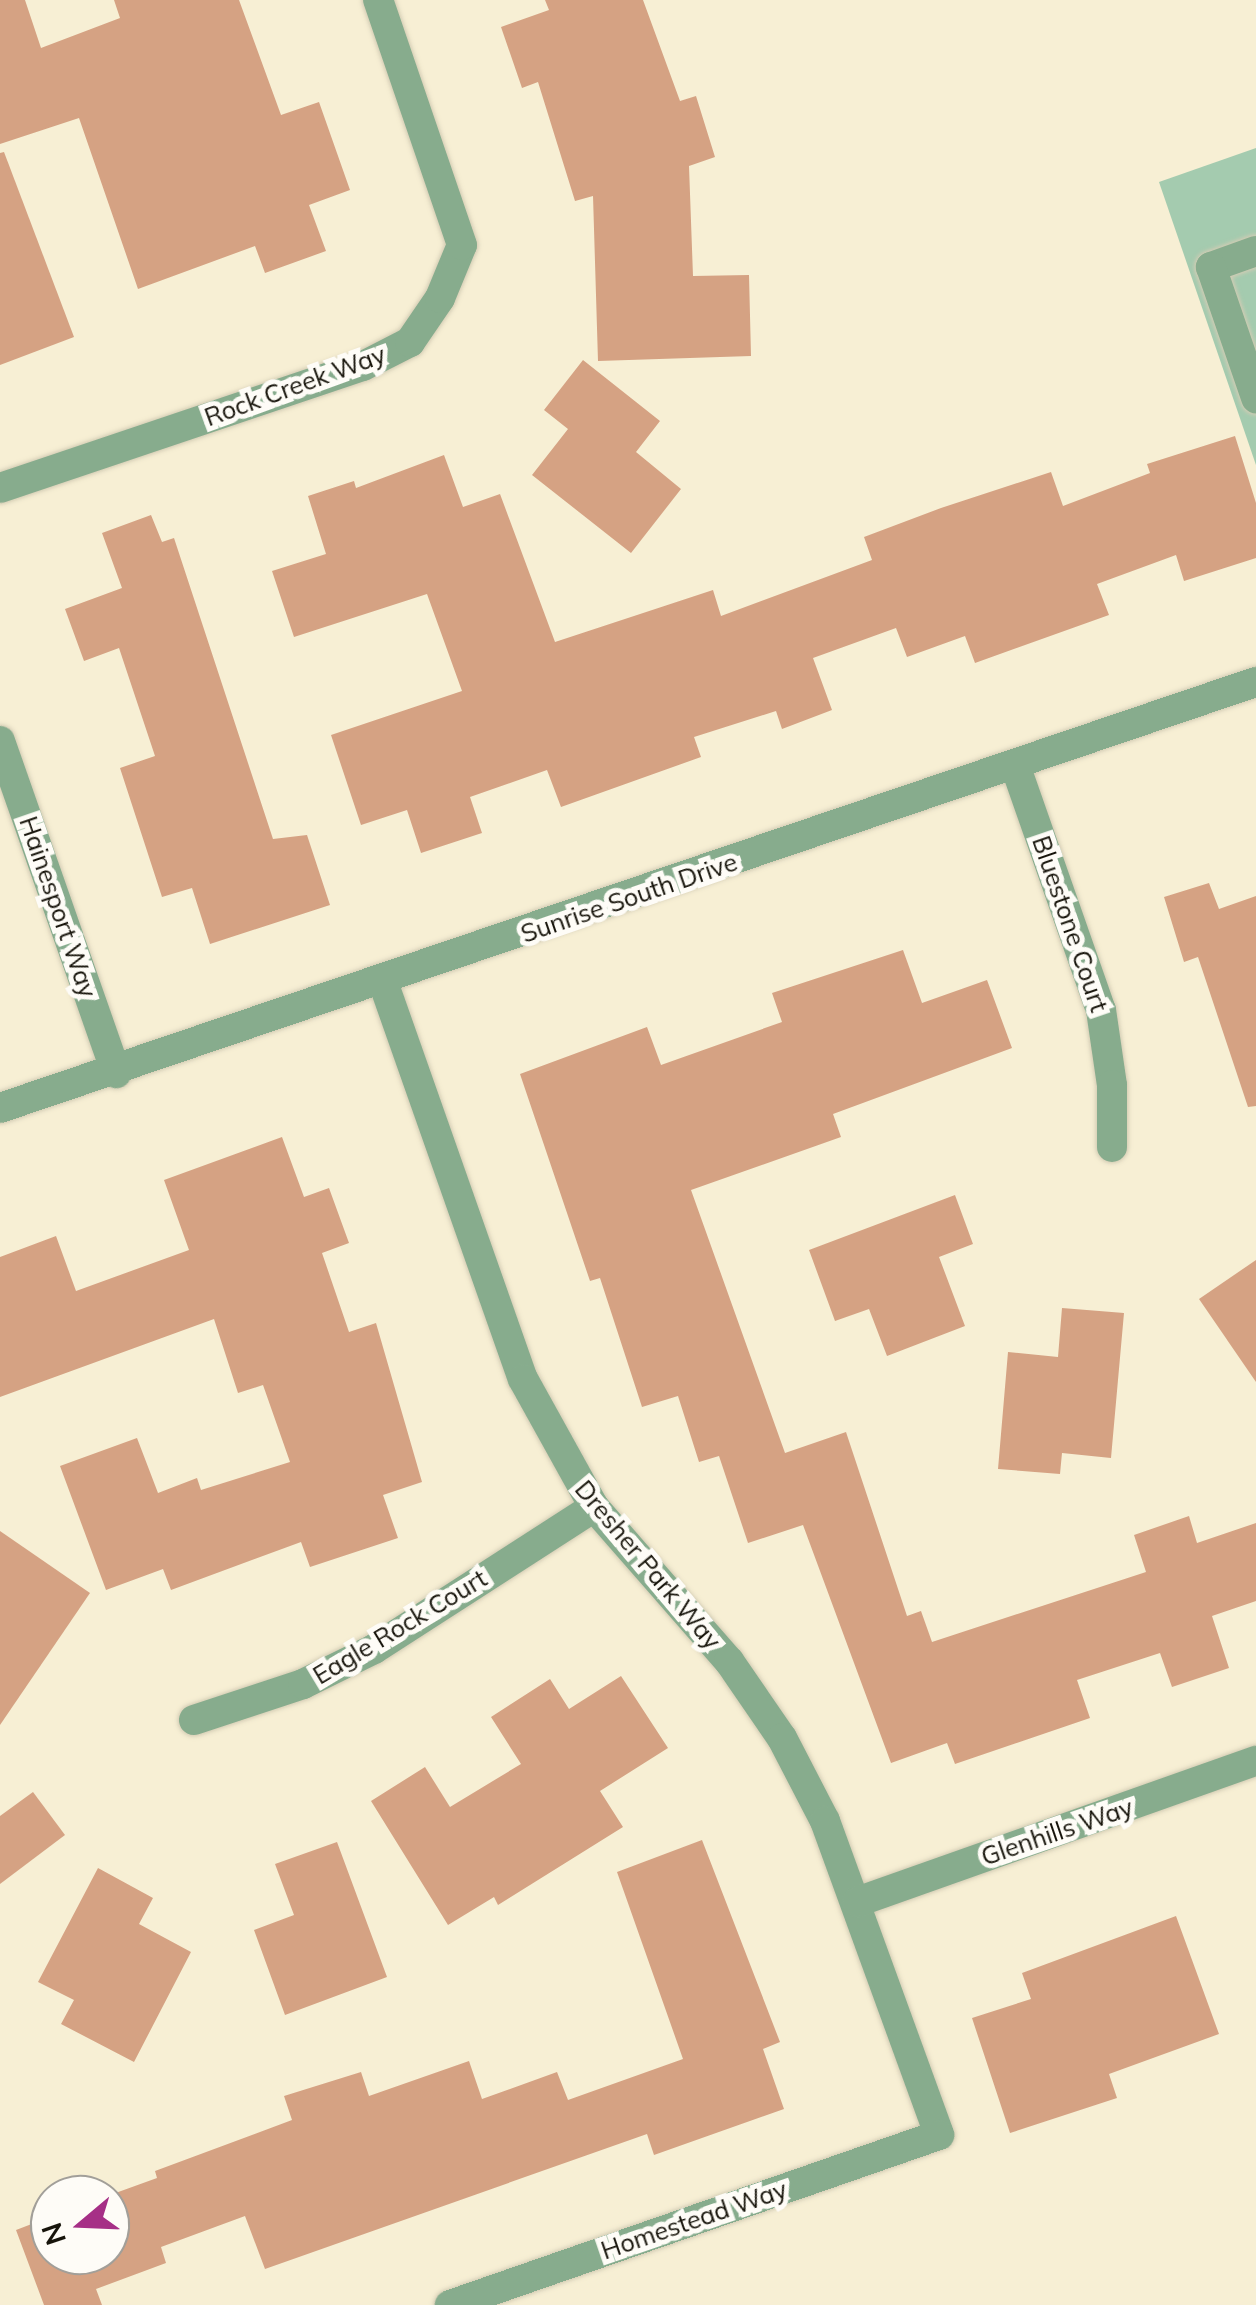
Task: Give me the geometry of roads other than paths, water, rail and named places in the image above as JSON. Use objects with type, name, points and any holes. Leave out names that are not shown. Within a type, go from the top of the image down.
[{"type":"street","name":"Rock Creek Way","points":[[0,488],[363,366],[410,342],[440,298],[462,245],[378,0]]},
{"type":"street","points":[[1256,252],[1211,266],[1256,398]]},
{"type":"street","name":"Sunrise South Drive","points":[[0,1108],[116,1073],[1256,682]]},
{"type":"street","name":"Hainesport Way","points":[[0,741],[116,1073]]},
{"type":"street","name":"Bluestone Court","points":[[1014,766],[1102,1010],[1112,1086],[1112,1147]]},
{"type":"street","name":"Dresher Park Way","points":[[383,982],[522,1378],[594,1506],[729,1661],[782,1738],[826,1821],[939,2134]]},
{"type":"street","name":"Eagle Rock Court","points":[[194,1720],[303,1684],[374,1649],[594,1506]]},
{"type":"street","name":"Glenhills Way","points":[[857,1902],[1256,1761]]},
{"type":"street","name":"Homestead Way","points":[[450,2305],[939,2134]]}]
